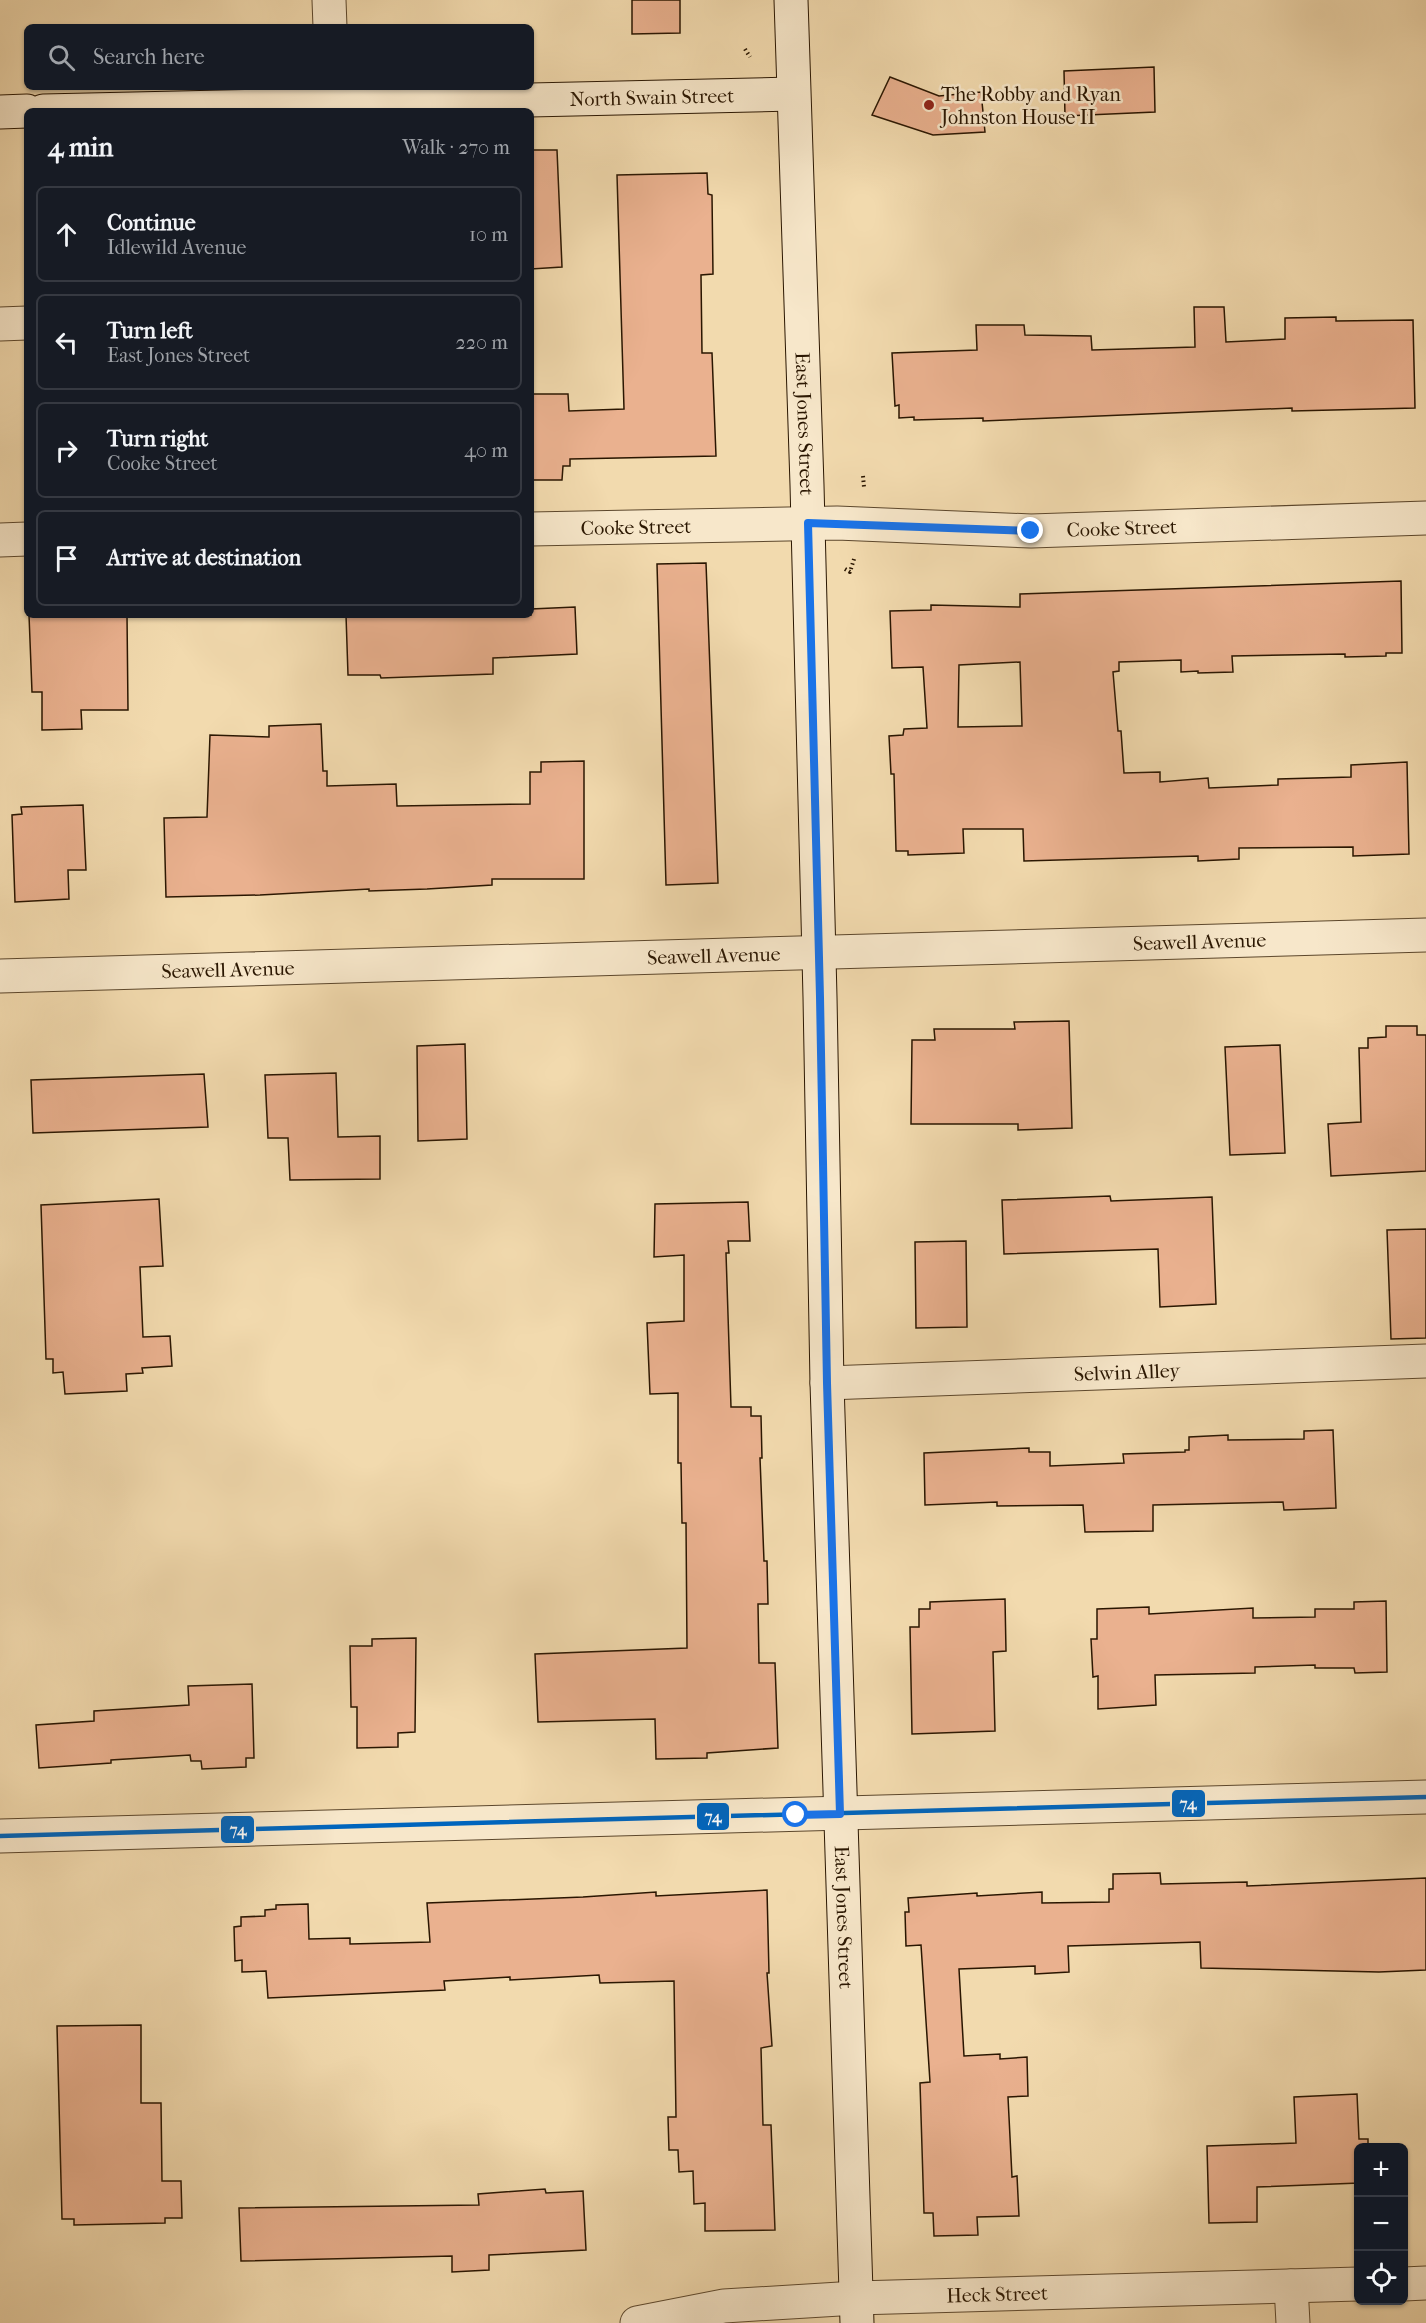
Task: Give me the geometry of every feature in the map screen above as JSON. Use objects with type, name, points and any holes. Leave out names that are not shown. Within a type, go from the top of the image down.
[{"type":"street","points":[[329,0],[330,24]]},
{"type":"street","name":"East Jones Street","points":[[790,0],[808,523],[827,1383],[857,2311]]},
{"type":"street","name":"North Swain Street","points":[[97,108],[333,95],[792,94]]},
{"type":"street","points":[[0,112],[24,111]]},
{"type":"street","points":[[0,324],[24,324]]},
{"type":"street","name":"Cooke Street","points":[[534,529],[808,523],[1031,531],[1426,518]]},
{"type":"street","points":[[0,540],[24,539]]},
{"type":"street","name":"Seawell Avenue","points":[[0,976],[1426,934]]},
{"type":"street","name":"Selwin Alley","points":[[827,1383],[1426,1361]]},
{"type":"street","points":[[0,1836],[1426,1797]]},
{"type":"street","points":[[1408,2284],[1426,2283]]},
{"type":"street","name":"Heck Street","points":[[637,2323],[724,2306],[857,2311],[1354,2284]]},
{"type":"street","points":[[1291,2286],[1293,2323]]},
{"type":"path","points":[[745,49],[750,57]]},
{"type":"path","points":[[850,572],[856,555]]},
{"type":"building","points":[[632,0],[680,0],[680,33],[632,34]]},
{"type":"building","points":[[1154,67],[1155,112],[1065,116],[1064,71]]},
{"type":"building","name":"The Robby and Ryan Johnston House II","points":[[890,77],[939,96],[981,92],[985,132],[933,135],[872,115]]},
{"type":"building","points":[[534,150],[557,150],[562,267],[534,269]]},
{"type":"building","points":[[707,173],[708,194],[712,195],[713,274],[701,275],[702,353],[712,353],[716,456],[570,459],[570,466],[563,466],[562,480],[534,480],[534,394],[568,394],[569,411],[624,409],[617,175]]},
{"type":"building","points":[[1194,307],[1224,307],[1226,342],[1285,339],[1285,318],[1336,317],[1336,321],[1413,320],[1415,408],[1292,411],[1292,408],[983,421],[983,418],[914,420],[914,417],[899,418],[899,405],[895,406],[892,353],[977,350],[976,325],[1024,325],[1025,335],[1091,336],[1092,350],[1195,347]]},
{"type":"building","points":[[706,563],[718,883],[666,885],[657,564]]},
{"type":"building","points":[[1401,581],[1402,653],[1386,653],[1386,656],[1345,657],[1345,654],[1232,656],[1233,672],[1181,672],[1181,660],[1119,662],[1119,671],[1113,672],[1124,773],[1160,772],[1160,782],[1208,778],[1209,788],[1278,785],[1278,779],[1351,777],[1351,765],[1407,762],[1409,854],[1353,856],[1353,847],[1239,848],[1239,859],[1198,861],[1198,856],[1024,861],[1023,829],[963,829],[964,853],[908,855],[908,851],[896,851],[894,774],[891,774],[889,736],[903,735],[904,729],[927,728],[923,667],[892,668],[890,611],[931,610],[931,605],[1020,607],[1020,594]],"holes":[[[1020,662],[1022,726],[958,727],[959,665]]]},
{"type":"building","points":[[575,607],[577,654],[493,658],[493,674],[381,678],[380,675],[348,675],[346,618],[534,618],[534,609]]},
{"type":"building","points":[[29,618],[127,618],[128,710],[81,710],[82,729],[42,730],[42,692],[32,692]]},
{"type":"building","points":[[321,724],[323,771],[327,771],[327,786],[396,784],[397,806],[530,804],[530,772],[541,772],[541,762],[584,761],[584,879],[492,879],[492,885],[427,889],[166,897],[164,818],[207,817],[210,735],[269,737],[269,726]]},
{"type":"building","points":[[83,805],[86,870],[68,870],[69,899],[15,902],[12,815],[22,814],[21,807]]},
{"type":"building","points":[[1069,1021],[1072,1128],[1018,1130],[1018,1124],[911,1124],[912,1040],[935,1040],[934,1029],[1015,1029],[1014,1022]]},
{"type":"building","points":[[1386,1026],[1417,1026],[1417,1035],[1426,1035],[1426,1171],[1331,1176],[1328,1124],[1361,1122],[1359,1048],[1368,1048],[1368,1038],[1386,1037]]},
{"type":"building","points":[[465,1044],[467,1139],[418,1141],[417,1046]]},
{"type":"building","points":[[1280,1045],[1285,1153],[1230,1155],[1225,1047]]},
{"type":"building","points":[[336,1073],[338,1137],[380,1136],[380,1179],[290,1180],[288,1138],[268,1138],[265,1075]]},
{"type":"building","points":[[204,1074],[208,1127],[33,1133],[31,1080]]},
{"type":"building","points":[[1110,1196],[1111,1201],[1212,1197],[1216,1304],[1160,1307],[1158,1249],[1004,1254],[1002,1200]]},
{"type":"building","points":[[159,1199],[163,1266],[140,1267],[143,1337],[170,1336],[172,1366],[142,1368],[143,1373],[126,1374],[127,1391],[65,1394],[63,1372],[53,1373],[53,1359],[46,1359],[41,1205]]},
{"type":"building","points":[[748,1202],[750,1241],[728,1241],[729,1253],[726,1253],[731,1407],[751,1407],[751,1416],[761,1416],[762,1458],[760,1458],[768,1604],[758,1604],[759,1663],[775,1663],[778,1748],[707,1753],[707,1758],[656,1759],[655,1719],[538,1722],[535,1654],[687,1648],[686,1523],[682,1523],[681,1463],[678,1463],[678,1393],[650,1394],[647,1323],[684,1321],[684,1255],[654,1257],[655,1204]]},
{"type":"building","points":[[1426,1229],[1426,1338],[1391,1339],[1387,1230]]},
{"type":"building","points":[[966,1241],[967,1327],[916,1328],[915,1242]]},
{"type":"building","points":[[1333,1430],[1336,1508],[1284,1510],[1283,1502],[1153,1505],[1153,1531],[1085,1532],[1083,1505],[997,1506],[997,1502],[925,1505],[924,1453],[1029,1448],[1029,1452],[1050,1452],[1050,1466],[1124,1463],[1123,1454],[1185,1452],[1189,1450],[1189,1437],[1228,1435],[1228,1440],[1304,1439],[1304,1431]]},
{"type":"building","points":[[1005,1599],[1006,1651],[993,1652],[995,1731],[912,1734],[910,1627],[919,1627],[919,1609],[930,1609],[930,1602]]},
{"type":"building","points":[[1386,1601],[1387,1672],[1355,1673],[1354,1668],[1315,1668],[1315,1665],[1255,1667],[1255,1673],[1155,1675],[1156,1705],[1098,1709],[1098,1676],[1093,1677],[1091,1639],[1097,1639],[1097,1609],[1149,1607],[1149,1614],[1253,1608],[1253,1618],[1315,1617],[1315,1609],[1354,1609],[1354,1602]]},
{"type":"building","points":[[416,1638],[415,1732],[398,1733],[398,1747],[357,1748],[357,1707],[351,1707],[350,1646],[372,1646],[372,1639]]},
{"type":"building","points":[[252,1684],[254,1758],[246,1758],[246,1767],[202,1769],[201,1761],[191,1761],[190,1755],[39,1768],[36,1725],[94,1721],[94,1711],[189,1705],[188,1686]]},
{"type":"building","points":[[1160,1873],[1161,1884],[1247,1882],[1247,1886],[1426,1878],[1426,1970],[1379,1972],[1201,1968],[1200,1942],[1068,1946],[1069,1972],[1035,1974],[1035,1966],[959,1969],[964,2056],[1000,2054],[1000,2059],[1027,2057],[1028,2096],[1008,2097],[1012,2177],[1017,2176],[1019,2216],[977,2217],[978,2235],[934,2236],[933,2213],[924,2213],[920,2083],[930,2082],[921,1945],[906,1946],[905,1912],[909,1912],[908,1898],[977,1893],[977,1896],[1042,1892],[1042,1903],[1109,1902],[1109,1889],[1113,1889],[1113,1874]]},
{"type":"building","points":[[767,1890],[769,1973],[767,1973],[772,2046],[761,2048],[763,2125],[771,2125],[775,2230],[705,2231],[705,2203],[694,2204],[693,2171],[679,2172],[678,2150],[669,2150],[668,2117],[676,2117],[674,1981],[600,1983],[599,1975],[510,1980],[510,1977],[444,1981],[445,1990],[268,1998],[266,1971],[242,1972],[242,1960],[235,1961],[234,1927],[241,1926],[241,1917],[265,1916],[265,1910],[276,1909],[276,1905],[308,1904],[309,1939],[350,1938],[350,1944],[430,1942],[427,1903],[656,1892],[656,1896]]},
{"type":"building","points":[[141,2025],[141,2103],[161,2103],[162,2181],[181,2181],[182,2218],[165,2218],[165,2223],[74,2225],[74,2219],[62,2219],[57,2026]]},
{"type":"building","points":[[1357,2094],[1359,2139],[1368,2139],[1368,2143],[1354,2143],[1354,2183],[1257,2187],[1257,2222],[1209,2223],[1207,2146],[1296,2143],[1294,2097]]},
{"type":"building","points":[[545,2189],[546,2193],[583,2191],[586,2250],[489,2255],[489,2270],[452,2272],[452,2256],[241,2261],[239,2208],[479,2205],[478,2194]]},
{"type":"transit line","name":"74","points":[[0,1836],[1426,1797]]},
{"type":"place","name":"The Robby and Ryan Johnston House II","points":[[929,105]]},
{"type":"route","points":[[796,1815],[840,1814],[827,1383],[808,523],[1031,531]]}]
